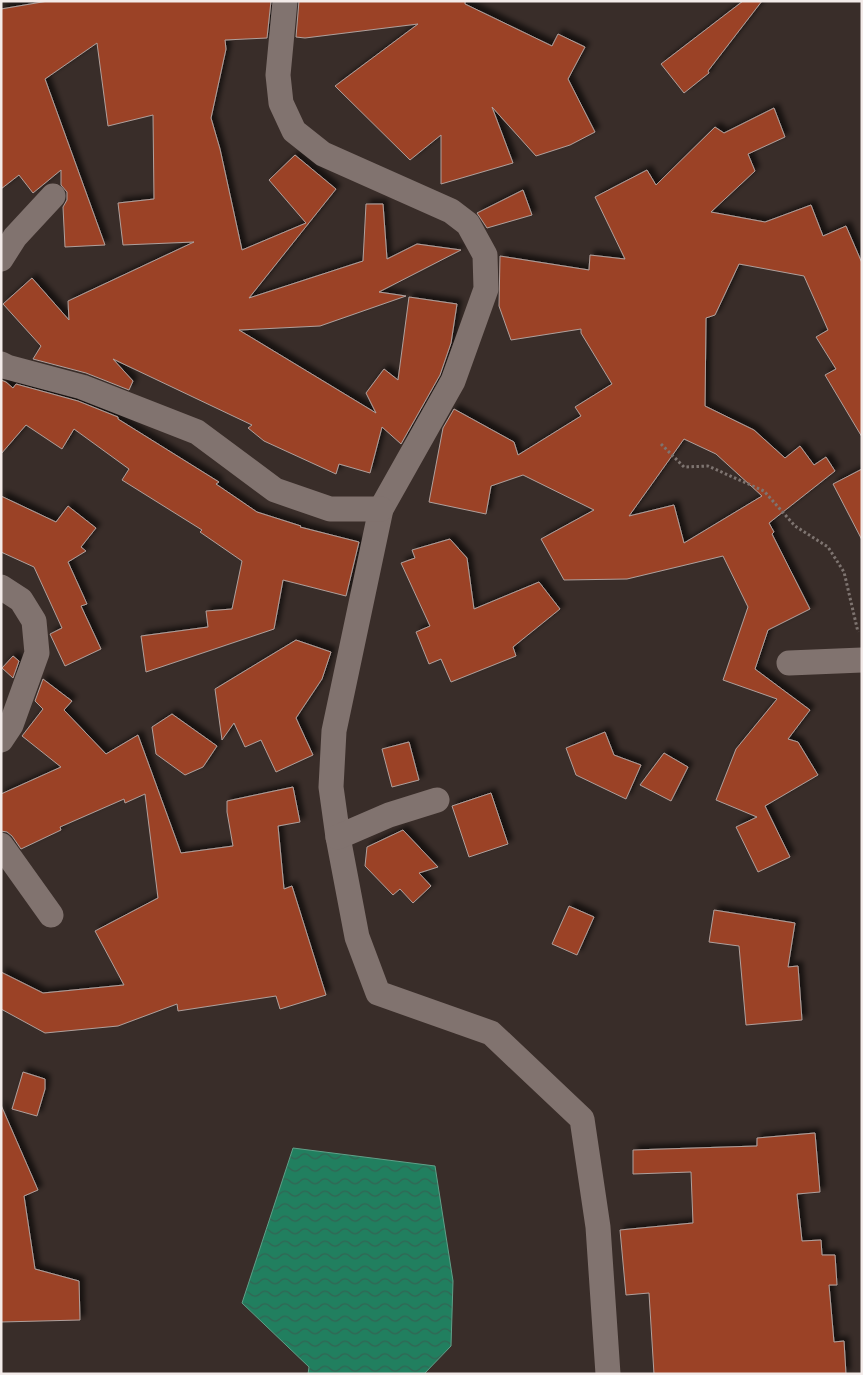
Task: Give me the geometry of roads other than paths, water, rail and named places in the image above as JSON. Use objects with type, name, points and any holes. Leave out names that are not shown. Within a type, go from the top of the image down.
[{"type":"street","points":[[285,1],[278,74],[281,103],[294,131],[323,154],[451,211],[468,224],[485,255],[486,289],[453,381],[381,509],[334,731],[331,787],[338,837],[357,937],[378,993],[491,1033],[582,1119],[598,1228],[608,1374]]},
{"type":"street","points":[[1,259],[15,238],[53,196]]},
{"type":"street","points":[[1,364],[82,386],[197,432],[275,490],[330,509],[381,509]]},
{"type":"street","points":[[1,587],[20,600],[34,620],[37,653],[11,725],[1,740]]},
{"type":"street","points":[[789,663],[861,650]]},
{"type":"street","points":[[338,837],[389,816],[437,800]]},
{"type":"street","points":[[1,845],[51,915]]},
{"type":"water","points":[[293,1148],[435,1166],[453,1281],[451,1346],[424,1374],[308,1374],[309,1367],[242,1303]]}]
